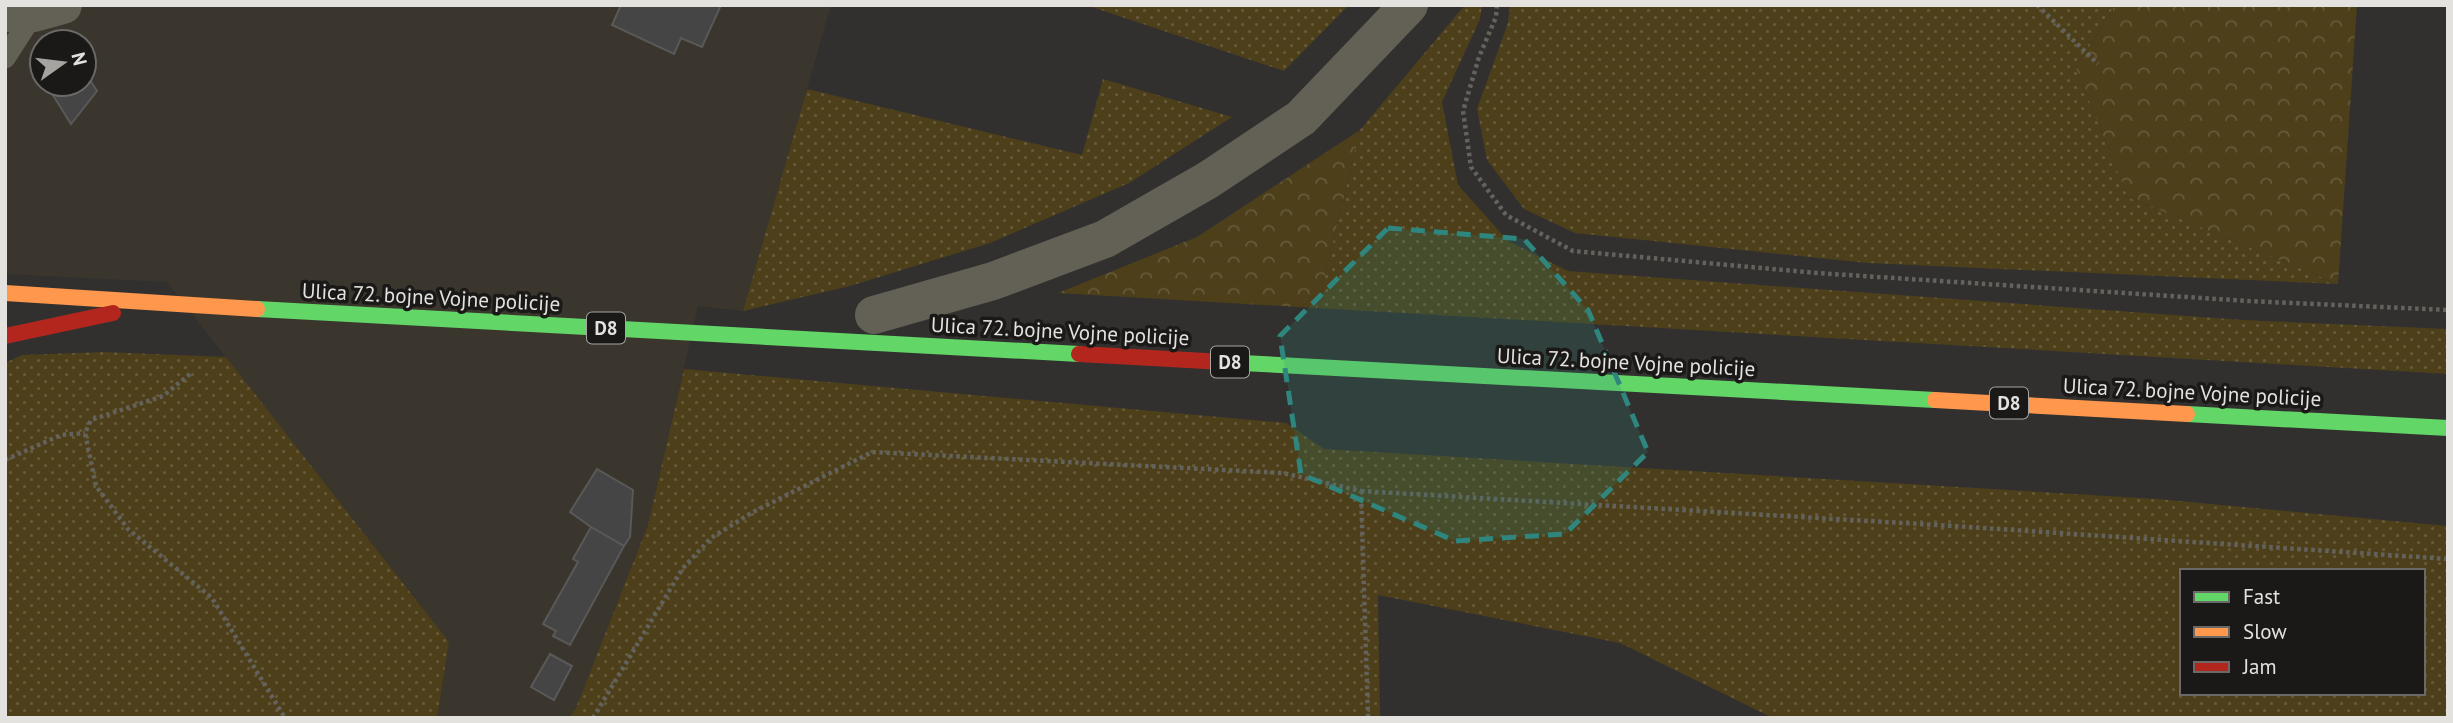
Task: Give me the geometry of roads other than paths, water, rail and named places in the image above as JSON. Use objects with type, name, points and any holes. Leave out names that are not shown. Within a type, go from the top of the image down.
[{"type":"main road","name":"Ulica 72. bojne Vojne policije","points":[[5,293],[322,313],[2448,428]]},
{"type":"main road","points":[[5,336],[172,302]]},
{"type":"street","points":[[874,314],[993,281],[1104,239],[1208,180],[1301,118],[1409,5]]},
{"type":"lane","points":[[5,58],[34,10]]}]
